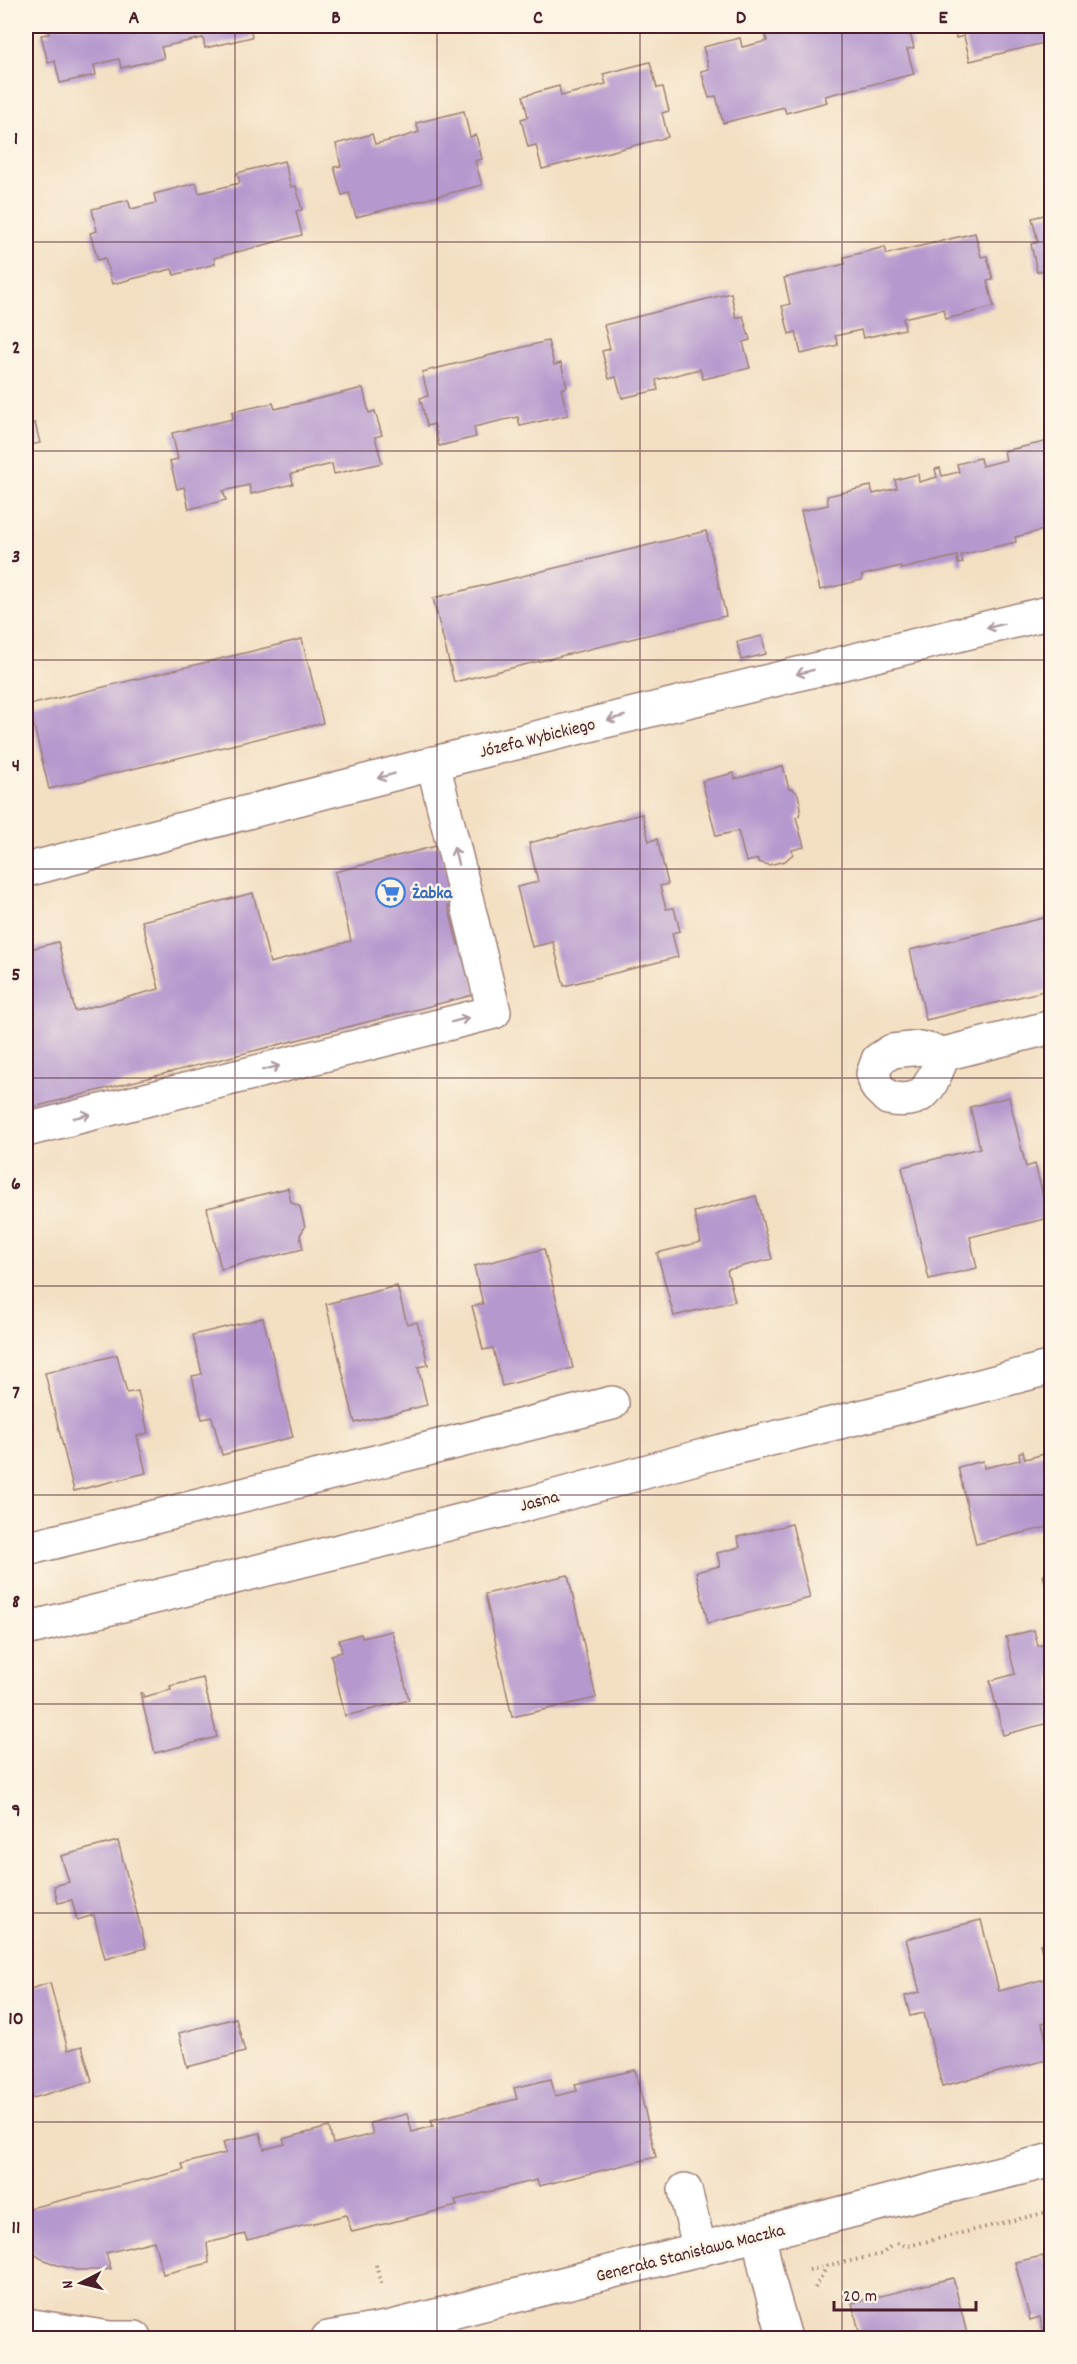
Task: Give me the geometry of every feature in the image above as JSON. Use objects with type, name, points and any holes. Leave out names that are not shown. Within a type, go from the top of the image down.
[{"type":"street","name":"Józefa Wybickiego","points":[[26,870],[433,763],[1052,612]]},
{"type":"street","points":[[26,1130],[494,1012],[433,763]]},
{"type":"street","points":[[944,1054],[1052,1028]]},
{"type":"street","name":"Jasna","points":[[26,1629],[505,1510],[725,1450],[901,1407],[1052,1366]]},
{"type":"street","points":[[26,1549],[612,1403]]},
{"type":"street","name":"Generała Stanisława Maczka","points":[[328,2338],[392,2327],[1052,2160]]},
{"type":"street","points":[[685,2190],[700,2250]]},
{"type":"street","points":[[759,2235],[768,2279],[785,2338]]},
{"type":"street","points":[[26,2325],[118,2338]]},
{"type":"path","points":[[376,2265],[383,2293]]},
{"type":"building","points":[[47,26],[250,26],[252,37],[205,48],[203,38],[161,47],[164,58],[121,68],[119,59],[94,65],[96,75],[60,83],[55,61],[48,63],[41,35],[49,34]]},
{"type":"building","points":[[791,26],[808,26],[810,32],[834,26],[908,26],[914,48],[907,49],[914,74],[825,96],[827,102],[786,113],[784,107],[723,123],[716,96],[709,98],[701,71],[709,69],[703,47],[740,38],[742,47],[767,41],[765,32]]},
{"type":"building","points":[[954,26],[1052,26],[1052,41],[970,61],[964,36],[956,38]]},
{"type":"building","points":[[650,62],[657,88],[663,87],[669,111],[662,113],[668,137],[542,169],[536,145],[528,147],[521,119],[528,117],[523,96],[559,86],[561,96],[606,84],[603,74]]},
{"type":"building","points":[[464,111],[470,137],[476,135],[482,159],[475,161],[482,185],[356,217],[349,193],[342,195],[334,167],[341,166],[336,144],[372,134],[375,144],[400,138],[419,132],[416,123]]},
{"type":"building","points":[[284,161],[291,187],[296,186],[302,210],[296,211],[302,235],[214,258],[215,264],[174,275],[172,269],[112,284],[105,258],[98,260],[90,233],[97,231],[92,209],[128,200],[131,209],[156,203],[154,194],[196,183],[199,193],[240,183],[237,173]]},
{"type":"building","points":[[1052,213],[1052,291],[1049,292],[1044,270],[1037,272],[1031,244],[1038,242],[1032,218]]},
{"type":"building","points":[[975,233],[981,257],[987,256],[993,280],[987,281],[994,307],[946,319],[944,309],[903,318],[905,329],[863,338],[861,330],[835,336],[838,345],[801,354],[796,332],[789,334],[782,306],[790,304],[784,278],[845,264],[844,257],[885,247],[887,254]]},
{"type":"building","points":[[731,293],[736,318],[743,316],[750,340],[743,342],[750,368],[703,379],[700,369],[656,380],[658,390],[622,398],[616,377],[609,379],[602,351],[610,349],[604,325]]},
{"type":"building","points":[[548,341],[554,365],[561,363],[567,387],[561,389],[568,415],[520,426],[518,417],[474,427],[476,437],[439,446],[434,424],[427,426],[420,398],[428,396],[422,372]]},
{"type":"building","points":[[363,388],[369,413],[375,411],[382,435],[375,437],[382,463],[334,474],[332,464],[291,474],[293,484],[251,494],[249,485],[223,491],[226,500],[189,509],[184,487],[177,489],[170,461],[178,459],[172,433],[233,419],[232,412],[273,403],[275,409]]},
{"type":"building","points":[[35,423],[40,443],[26,446],[26,425]]},
{"type":"building","points":[[1049,441],[1052,448],[1052,528],[1015,537],[1016,542],[961,555],[963,563],[958,564],[957,556],[901,569],[901,566],[862,575],[862,580],[820,590],[801,511],[828,505],[827,496],[871,486],[873,494],[897,488],[895,480],[918,474],[919,482],[937,477],[935,469],[940,468],[942,476],[959,472],[957,464],[980,458],[982,466],[1006,460],[1004,451]]},
{"type":"building","points":[[706,531],[726,616],[454,682],[433,598]]},
{"type":"building","points":[[762,636],[766,654],[741,660],[737,642]]},
{"type":"building","points":[[302,639],[323,723],[49,789],[29,705]]},
{"type":"building","points":[[783,766],[789,789],[793,789],[798,794],[801,808],[799,816],[796,817],[804,847],[792,850],[793,854],[785,861],[769,865],[758,862],[758,859],[746,862],[738,831],[716,836],[702,781],[734,773],[735,779]]},
{"type":"building","points":[[642,814],[649,841],[657,839],[668,884],[660,886],[666,909],[674,908],[680,931],[672,933],[678,957],[564,986],[553,942],[532,947],[517,887],[538,882],[529,843]]},
{"type":"building","points":[[440,845],[455,904],[448,906],[458,945],[465,943],[477,994],[26,1109],[26,950],[58,942],[75,1011],[159,989],[142,921],[253,893],[270,963],[351,941],[335,872]]},
{"type":"building","points":[[1052,916],[1052,989],[926,1020],[910,950]]},
{"type":"building","points":[[1009,1097],[1026,1167],[1035,1164],[1049,1218],[970,1237],[977,1268],[929,1279],[902,1167],[980,1148],[970,1107]]},
{"type":"building","points":[[288,1188],[291,1202],[300,1207],[305,1227],[300,1235],[303,1249],[221,1269],[207,1208]]},
{"type":"building","points":[[756,1196],[772,1259],[727,1270],[735,1301],[674,1316],[657,1253],[701,1242],[694,1212]]},
{"type":"building","points":[[544,1249],[573,1368],[502,1386],[493,1348],[483,1350],[472,1306],[483,1304],[474,1266]]},
{"type":"building","points":[[397,1286],[407,1324],[417,1322],[423,1343],[428,1365],[418,1367],[427,1405],[355,1423],[326,1304]]},
{"type":"building","points":[[263,1318],[293,1437],[222,1455],[212,1417],[202,1419],[192,1376],[202,1374],[193,1335]]},
{"type":"building","points":[[117,1355],[127,1393],[138,1391],[148,1433],[137,1436],[146,1473],[74,1491],[45,1373]]},
{"type":"building","points":[[1023,1451],[1025,1459],[1052,1452],[1052,1526],[976,1544],[958,1467],[983,1461],[984,1468],[1020,1460],[1019,1453]]},
{"type":"building","points":[[792,1524],[810,1598],[708,1623],[696,1572],[720,1566],[717,1553],[740,1547],[737,1537]]},
{"type":"building","points":[[1052,1573],[1052,1604],[1051,1604],[1043,1575]]},
{"type":"building","points":[[568,1575],[596,1698],[512,1717],[485,1594]]},
{"type":"building","points":[[1034,1630],[1038,1646],[1052,1642],[1052,1722],[1003,1735],[990,1681],[1015,1674],[1006,1637]]},
{"type":"building","points":[[392,1631],[409,1700],[345,1716],[331,1655],[342,1652],[339,1640],[361,1634],[362,1638]]},
{"type":"building","points":[[203,1678],[217,1737],[155,1753],[140,1693],[143,1693],[143,1697],[171,1690],[170,1686]]},
{"type":"building","points":[[118,1841],[146,1948],[105,1959],[94,1915],[77,1920],[72,1900],[58,1903],[54,1886],[69,1882],[61,1856]]},
{"type":"building","points":[[981,1920],[999,1991],[1049,1978],[1040,1944],[1052,1941],[1052,2021],[1042,2023],[1051,2059],[942,2086],[924,2013],[910,2016],[905,1996],[920,1992],[906,1939]]},
{"type":"building","points":[[50,1983],[68,2050],[82,2046],[92,2081],[26,2100],[26,1990]]},
{"type":"building","points":[[236,2018],[245,2052],[187,2067],[179,2033]]},
{"type":"building","points":[[635,2070],[656,2157],[539,2186],[537,2180],[455,2200],[457,2206],[352,2232],[346,2215],[247,2240],[245,2234],[207,2243],[209,2263],[163,2274],[154,2241],[106,2253],[111,2269],[102,2270],[77,2270],[57,2265],[40,2258],[26,2247],[26,2209],[184,2170],[182,2164],[226,2153],[223,2142],[260,2133],[264,2149],[285,2144],[283,2139],[329,2127],[333,2144],[373,2134],[370,2123],[407,2114],[412,2132],[433,2126],[431,2120],[517,2099],[514,2088],[551,2079],[555,2096],[577,2091],[575,2084]]},
{"type":"building","points":[[1043,2256],[1044,2263],[1052,2261],[1052,2338],[1045,2338],[1040,2317],[1030,2320],[1015,2262]]},
{"type":"building","points":[[953,2278],[968,2338],[866,2338],[865,2333],[860,2335],[852,2303]]},
{"type":"place","name":"Żabka","points":[[391,892]]}]
